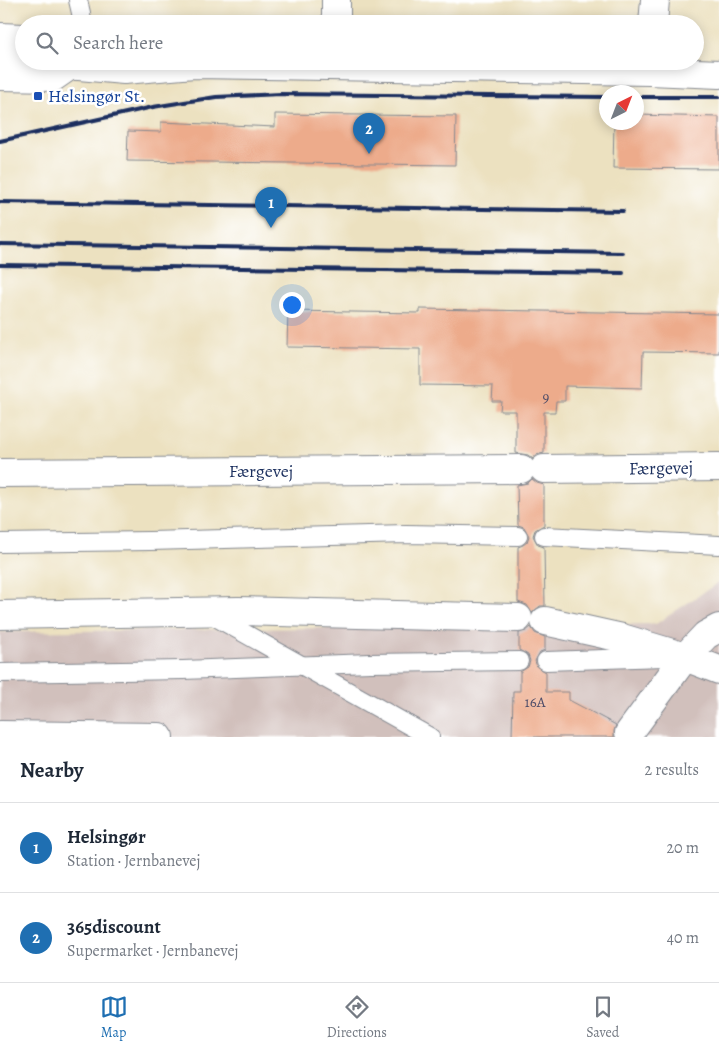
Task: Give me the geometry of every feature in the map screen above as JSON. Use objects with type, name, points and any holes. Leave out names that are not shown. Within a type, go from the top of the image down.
[{"type":"main road","points":[[336,0],[336,15]]},
{"type":"main road","points":[[654,15],[655,0]]},
{"type":"main road","points":[[0,37],[15,38]]},
{"type":"main road","points":[[0,64],[15,64]]},
{"type":"main road","points":[[684,70],[719,74]]},
{"type":"main road","name":"Færgevej","points":[[0,473],[719,467]]},
{"type":"main road","points":[[0,615],[238,611],[518,618]]},
{"type":"main road","points":[[545,621],[622,638],[685,657],[719,670]]},
{"type":"main road","points":[[629,733],[685,657],[706,635],[719,628]]},
{"type":"main road","points":[[0,735],[159,737]]},
{"type":"lane","points":[[78,0],[82,15]]},
{"type":"lane","points":[[0,81],[55,82],[71,70]]},
{"type":"lane","points":[[0,543],[406,534],[518,536]]},
{"type":"lane","points":[[544,536],[719,545]]},
{"type":"lane","points":[[206,612],[430,737]]},
{"type":"lane","points":[[546,661],[685,657]]},
{"type":"lane","points":[[0,673],[174,670],[370,662],[519,661]]},
{"type":"lane","points":[[379,708],[406,737]]},
{"type":"shaded area","points":[[719,582],[719,737],[0,737],[0,632],[656,624]]},
{"type":"building","points":[[275,114],[456,116],[455,165],[127,161],[128,131],[161,132],[161,122],[275,127]]},
{"type":"building","points":[[644,115],[719,117],[719,169],[613,168],[614,130],[644,130]]},
{"type":"building","points":[[420,309],[719,314],[719,353],[643,352],[642,388],[565,386],[565,401],[556,401],[555,412],[544,412],[544,453],[536,455],[533,459],[528,455],[516,453],[516,411],[500,411],[501,401],[492,401],[493,386],[420,385],[420,349],[287,347],[288,311],[420,313]]},
{"type":"building","points":[[532,479],[544,485],[544,525],[535,530],[533,536],[538,545],[544,547],[545,606],[540,606],[532,613],[527,605],[518,602],[518,547],[527,542],[529,536],[524,527],[518,525],[517,485],[528,483]]},
{"type":"building","points":[[531,627],[535,633],[545,637],[545,650],[540,652],[535,661],[537,667],[546,672],[546,692],[569,692],[569,700],[616,725],[614,737],[512,737],[513,691],[520,691],[520,672],[528,667],[530,661],[528,655],[519,650],[519,633]]},
{"type":"railway","points":[[0,141],[153,107],[216,97],[281,94],[599,97]]},
{"type":"railway","points":[[644,97],[719,97]]},
{"type":"railway","points":[[0,202],[623,211]]},
{"type":"railway","points":[[0,244],[623,253]]},
{"type":"railway","points":[[0,265],[623,273]]},
{"type":"place","name":"Helsingør St.","points":[[38,96]]},
{"type":"place","name":"365discount","points":[[369,154]]},
{"type":"place","name":"Helsingør","points":[[271,228]]}]
